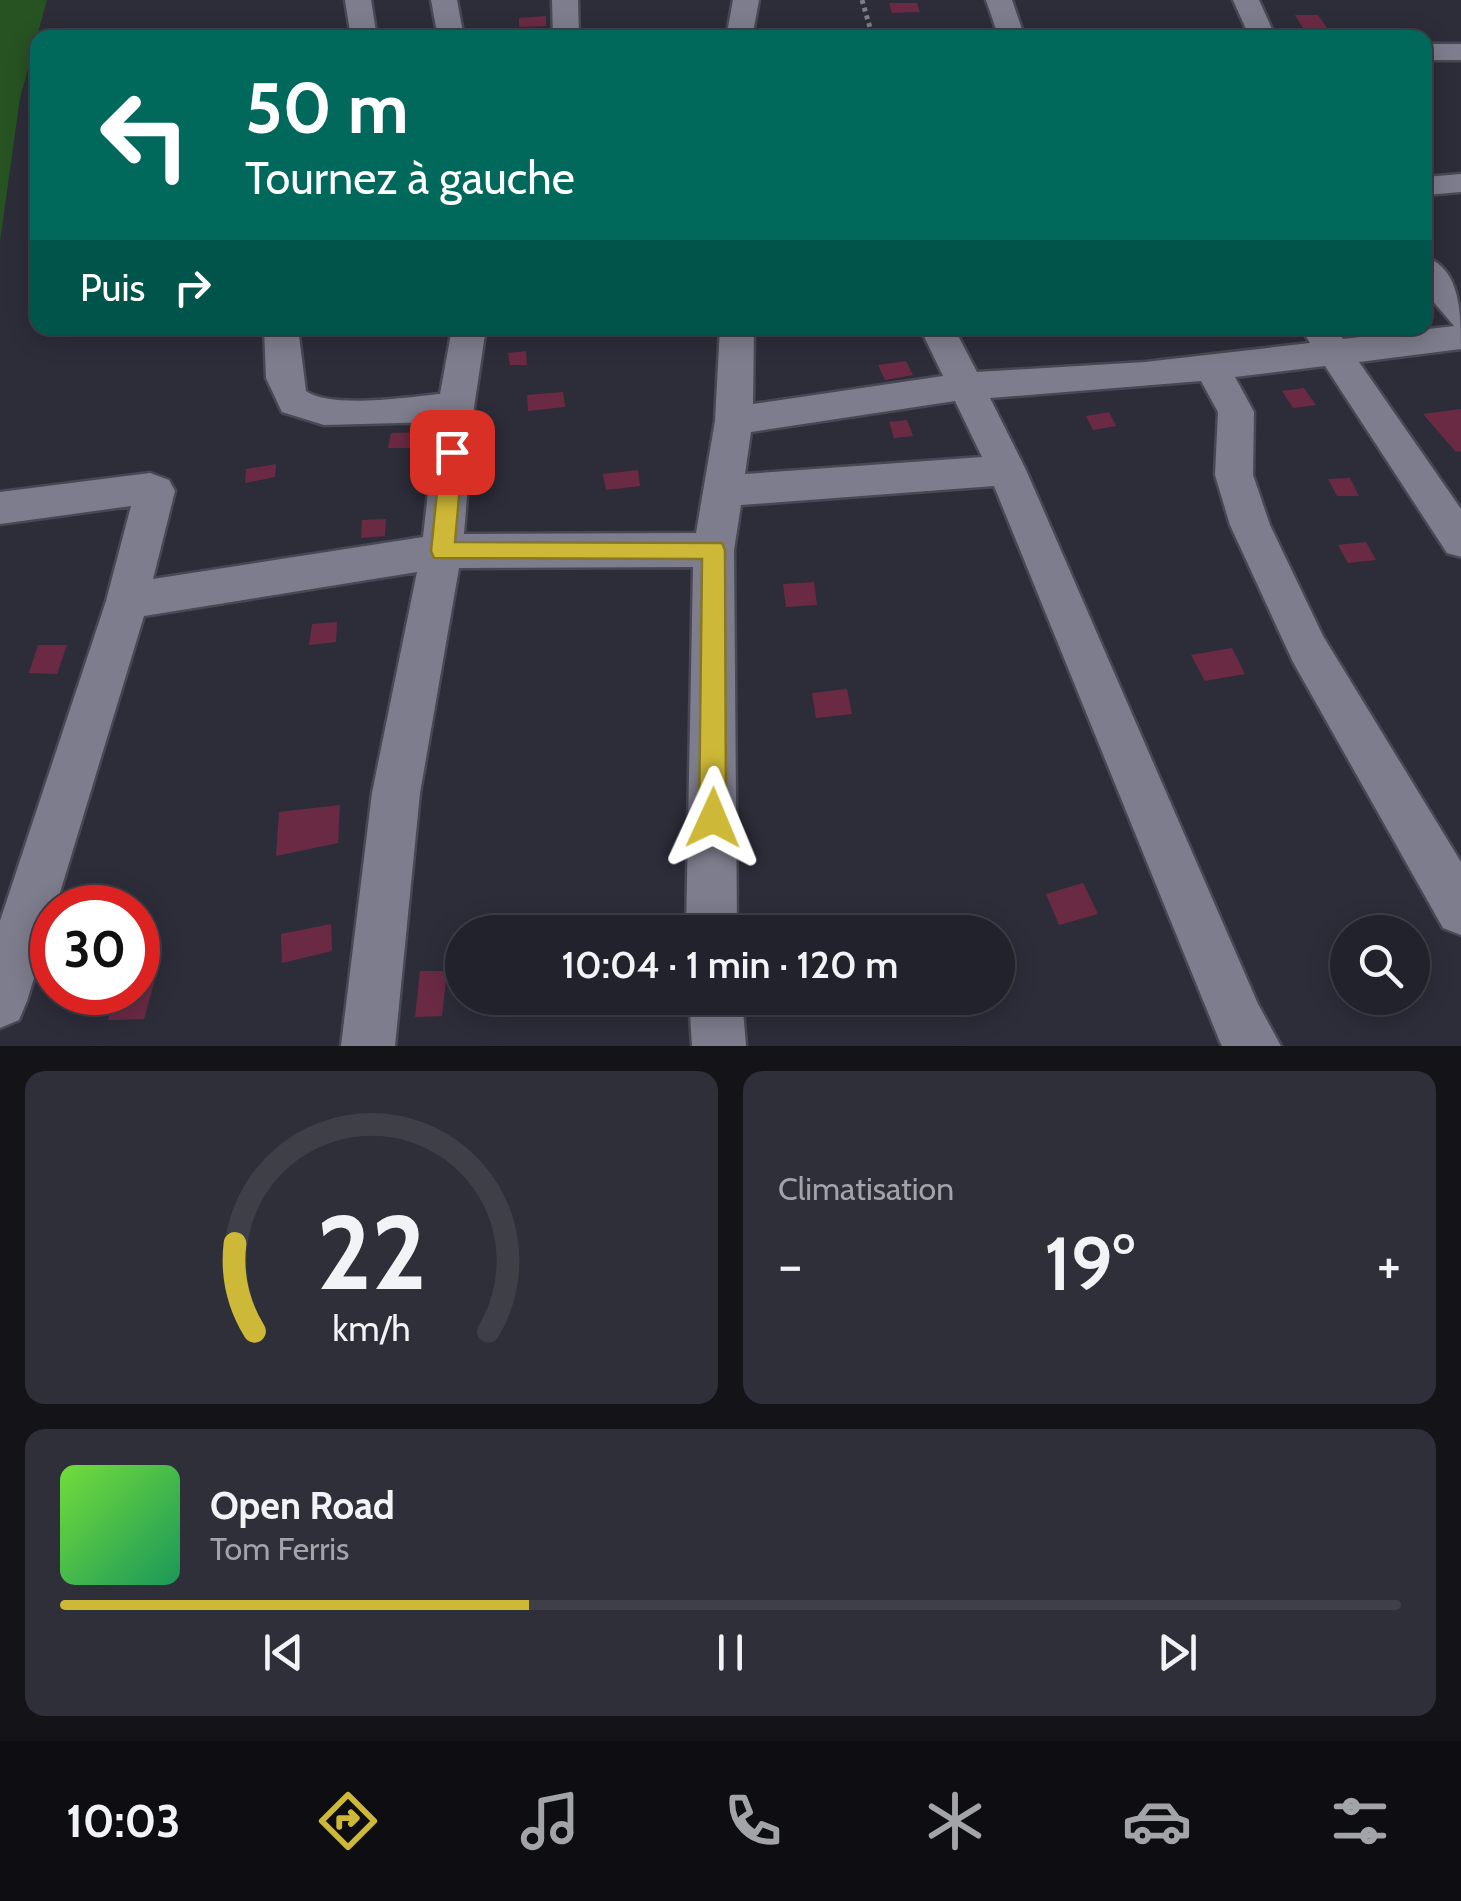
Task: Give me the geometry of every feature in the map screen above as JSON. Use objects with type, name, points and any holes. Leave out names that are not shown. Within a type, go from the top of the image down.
[{"type":"street","points":[[358,0],[363,30]]},
{"type":"street","points":[[444,0],[450,30]]},
{"type":"street","points":[[565,0],[566,30]]},
{"type":"street","points":[[740,30],[746,0]]},
{"type":"street","points":[[999,0],[1009,30]]},
{"type":"street","points":[[1246,0],[1259,30]]},
{"type":"street","points":[[1432,52],[1461,52]]},
{"type":"street","points":[[1432,185],[1461,183]]},
{"type":"street","points":[[1432,277],[1461,316]]},
{"type":"street","points":[[282,335],[286,384],[292,399],[302,408],[344,412],[456,407]]},
{"type":"street","points":[[368,1046],[396,793],[442,551],[456,407],[468,335]]},
{"type":"street","points":[[712,915],[714,550],[734,421],[737,335]]},
{"type":"street","points":[[940,335],[1006,470],[1217,973],[1254,1046]]},
{"type":"street","points":[[734,421],[965,386],[1102,378],[1210,365],[1327,340],[1461,337]]},
{"type":"street","points":[[1327,340],[1461,541]]},
{"type":"street","points":[[1210,365],[1236,412],[1234,475],[1239,493],[1283,596],[1308,649],[1461,910]]},
{"type":"street","points":[[721,491],[1006,470]]},
{"type":"street","points":[[0,508],[153,488],[127,601],[10,945],[0,1001]]},
{"type":"street","points":[[127,601],[442,551],[714,550]]},
{"type":"street","points":[[717,1015],[719,1046]]},
{"type":"path","points":[[862,0],[871,30]]},
{"type":"green space","points":[[0,0],[47,0],[39,30],[30,30],[30,62],[20,98],[0,241]]},
{"type":"building","points":[[889,3],[917,3],[920,12],[892,13]]},
{"type":"building","points":[[1295,15],[1318,15],[1327,28],[1303,28]]},
{"type":"building","points":[[546,16],[546,26],[519,27],[519,18]]},
{"type":"building","points":[[526,351],[527,365],[510,365],[508,353]]},
{"type":"building","points":[[906,361],[913,375],[885,380],[878,365]]},
{"type":"building","points":[[1304,388],[1316,405],[1293,408],[1282,391]]},
{"type":"building","points":[[563,392],[565,407],[528,411],[527,395]]},
{"type":"building","points":[[1461,409],[1461,451],[1456,452],[1423,414]]},
{"type":"building","points":[[1109,412],[1116,426],[1093,430],[1086,416]]},
{"type":"building","points":[[907,420],[913,436],[894,438],[889,422]]},
{"type":"building","points":[[423,432],[420,448],[388,448],[391,433]]},
{"type":"building","points":[[276,464],[275,477],[245,483],[246,469]]},
{"type":"building","points":[[638,470],[640,486],[606,490],[603,474]]},
{"type":"building","points":[[1350,478],[1359,496],[1337,496],[1328,479]]},
{"type":"building","points":[[386,519],[385,536],[361,538],[362,520]]},
{"type":"building","points":[[1366,542],[1376,560],[1348,563],[1338,545]]},
{"type":"building","points":[[814,582],[817,605],[786,607],[783,584]]},
{"type":"building","points":[[337,622],[336,642],[309,645],[312,624]]},
{"type":"building","points":[[38,645],[67,645],[57,674],[29,673]]},
{"type":"building","points":[[1232,648],[1245,674],[1205,681],[1191,655]]},
{"type":"building","points":[[847,689],[852,714],[816,718],[812,693]]},
{"type":"building","points":[[340,805],[338,843],[276,856],[279,812]]},
{"type":"building","points":[[1083,883],[1098,914],[1059,925],[1046,894]]},
{"type":"building","points":[[331,924],[332,951],[282,963],[281,934]]},
{"type":"building","points":[[420,971],[445,971],[442,1016],[415,1017]]},
{"type":"building","points":[[109,1015],[145,1015],[144,1019],[108,1020]]},
{"type":"route","points":[[452,452],[442,551],[714,550],[713,818]]}]
